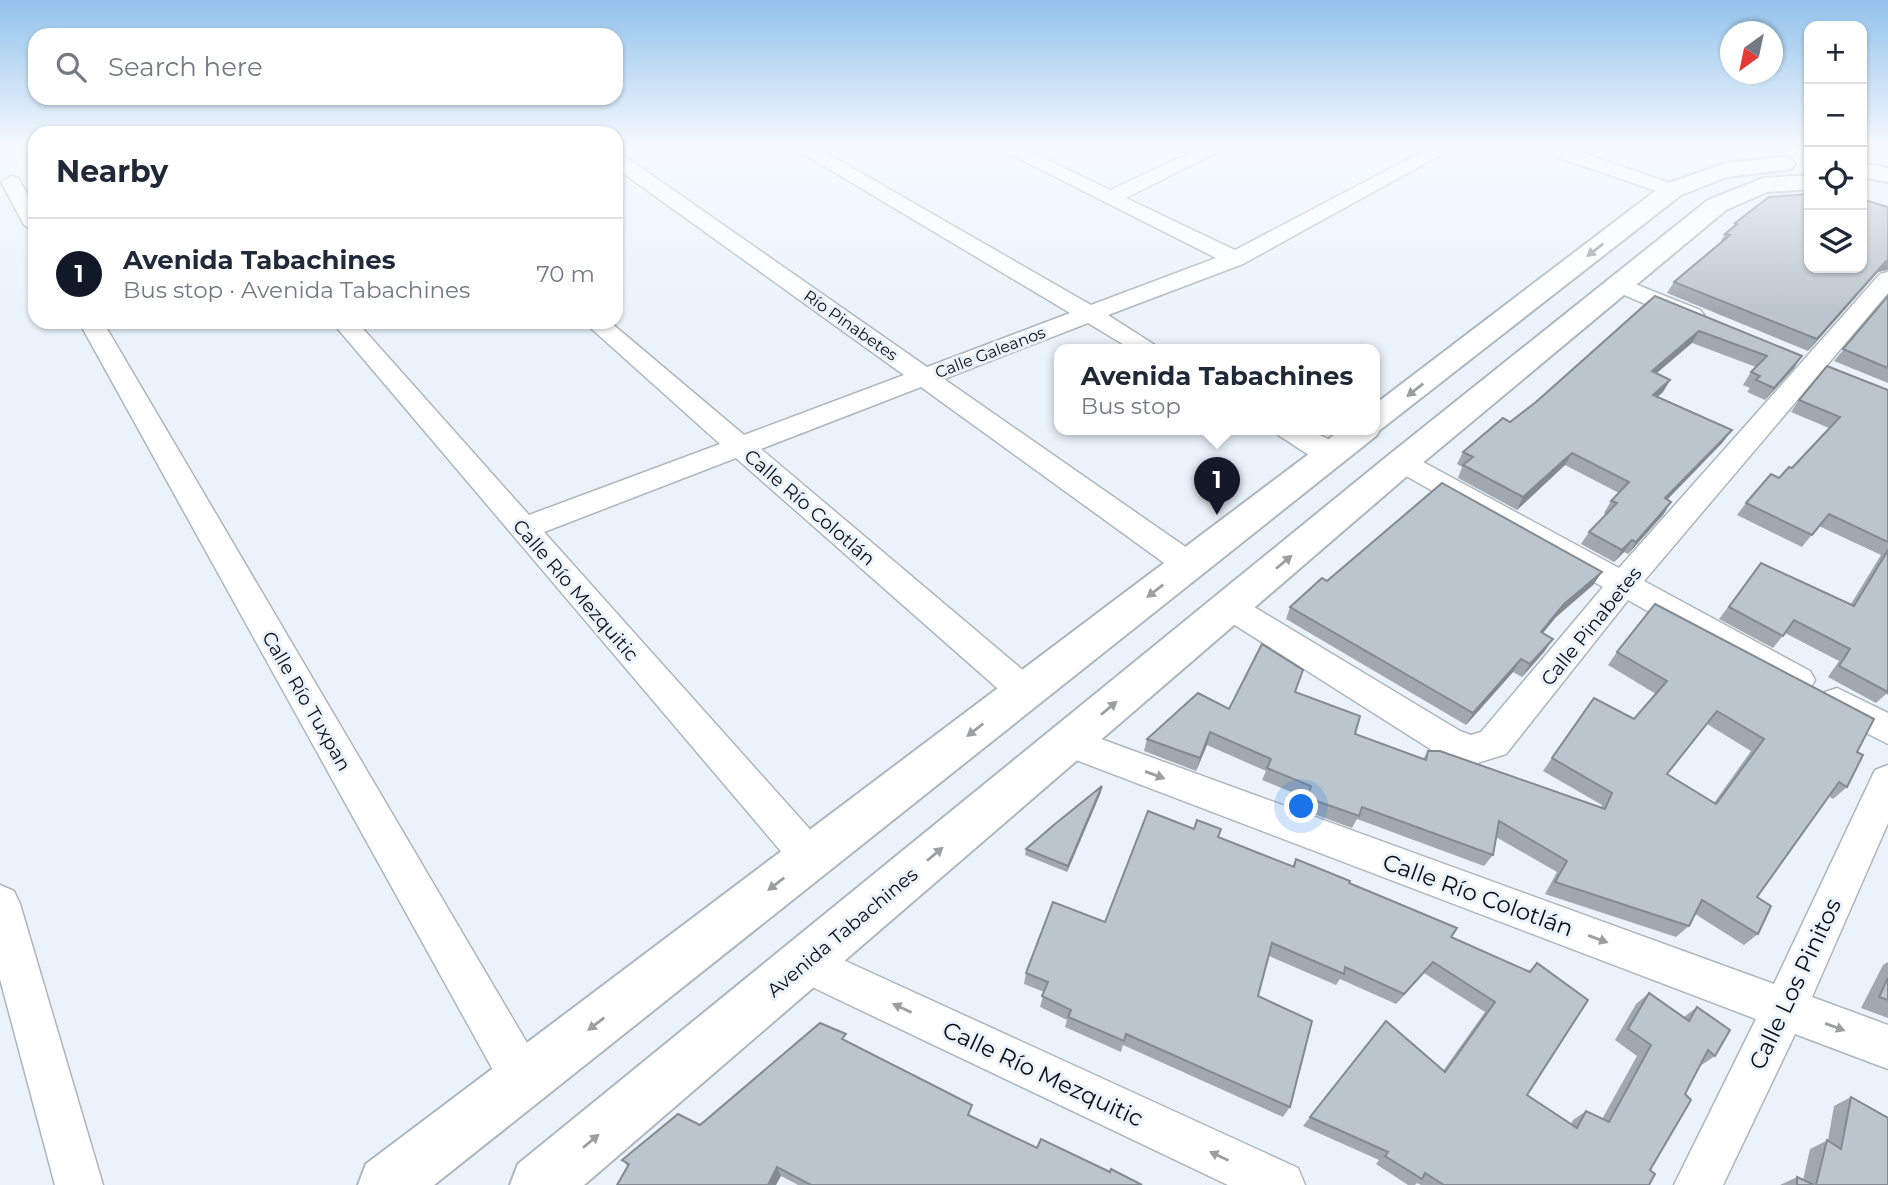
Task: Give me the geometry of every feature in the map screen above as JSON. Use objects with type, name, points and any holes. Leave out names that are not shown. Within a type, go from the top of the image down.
[{"type":"street","name":"Río Pinabetes","points":[[677,202],[1189,565]]},
{"type":"street","points":[[897,202],[1141,344]]},
{"type":"street","points":[[1119,202],[1235,259]]},
{"type":"street","name":"Calle Galeanos","points":[[522,529],[1235,259],[1341,202]]},
{"type":"street","points":[[1380,416],[1656,202]]},
{"type":"street","name":"Avenida Tabachines","points":[[539,1185],[1402,462],[1723,202]]},
{"type":"street","name":"Calle Pinabetes","points":[[1230,607],[1448,742],[1471,750],[1493,744],[1624,583],[1888,279]]},
{"type":"street","points":[[1620,285],[1717,325]]},
{"type":"street","name":"Calle Río Tuxpan","points":[[94,329],[524,1081]]},
{"type":"street","name":"Calle Río Mezquitic","points":[[350,329],[810,857]]},
{"type":"street","name":"Calle Río Colotlán","points":[[604,329],[1024,692]]},
{"type":"street","points":[[1315,435],[1348,442]]},
{"type":"street","points":[[387,1185],[1348,442]]},
{"type":"street","points":[[1402,462],[1888,730]]},
{"type":"street","name":"Calle Río Colotlán","points":[[1068,743],[1888,1047]]},
{"type":"street","name":"Calle Los Pinitos","points":[[1698,1185],[1785,1008],[1888,782]]},
{"type":"street","points":[[0,904],[79,1185]]},
{"type":"street","name":"Calle Río Mezquitic","points":[[806,963],[1281,1185]]},
{"type":"building","points":[[1762,202],[1804,202],[1804,273],[1867,273],[1867,202],[1873,202],[1888,207],[1888,261],[1817,339],[1674,282],[1730,235],[1725,234],[1737,224],[1735,223]]},
{"type":"building","points":[[1655,296],[1802,356],[1774,388],[1756,380],[1760,376],[1751,372],[1767,356],[1699,331],[1652,371],[1670,380],[1653,395],[1732,430],[1665,498],[1671,502],[1636,542],[1632,540],[1622,550],[1589,532],[1617,503],[1611,501],[1629,482],[1572,453],[1523,497],[1463,465],[1473,457],[1463,452],[1503,418],[1510,422],[1536,402]]},
{"type":"building","points":[[1888,296],[1888,368],[1843,349]]},
{"type":"building","points":[[1827,366],[1888,390],[1888,542],[1829,514],[1812,535],[1746,503],[1771,474],[1779,478],[1789,467],[1792,468],[1840,417],[1799,400]]},
{"type":"building","points":[[1442,483],[1602,572],[1564,604],[1541,632],[1553,639],[1530,664],[1521,659],[1473,713],[1290,607],[1322,578],[1327,581]]},
{"type":"building","points":[[1888,550],[1888,692],[1839,666],[1850,649],[1794,620],[1783,636],[1729,607],[1761,563],[1854,606]]},
{"type":"building","points":[[1655,604],[1874,719],[1857,752],[1863,755],[1847,787],[1839,782],[1757,897],[1771,906],[1758,934],[1702,900],[1689,926],[1555,882],[1567,861],[1499,821],[1493,855],[1362,807],[1359,816],[1308,798],[1311,786],[1267,768],[1271,759],[1210,732],[1200,758],[1147,739],[1198,693],[1229,709],[1262,644],[1303,670],[1295,692],[1360,716],[1355,734],[1426,760],[1428,751],[1440,751],[1605,809],[1612,793],[1552,758],[1594,698],[1634,719],[1667,681],[1617,652]],"holes":[[[1717,711],[1764,739],[1716,804],[1667,774]]]},
{"type":"building","points":[[1102,786],[1068,866],[1026,849],[1055,824]]},
{"type":"building","points":[[1148,811],[1194,829],[1197,820],[1221,829],[1218,837],[1294,867],[1296,859],[1350,881],[1349,883],[1457,928],[1451,937],[1530,972],[1537,963],[1588,1000],[1527,1095],[1577,1128],[1586,1111],[1609,1122],[1651,1045],[1628,1029],[1649,993],[1689,1021],[1697,1007],[1730,1030],[1715,1056],[1708,1050],[1685,1094],[1691,1100],[1650,1170],[1655,1174],[1649,1185],[1444,1185],[1425,1173],[1422,1179],[1385,1156],[1388,1152],[1310,1117],[1386,1021],[1445,1072],[1495,1002],[1433,962],[1404,994],[1345,967],[1344,974],[1272,943],[1258,996],[1312,1021],[1290,1107],[1126,1034],[1124,1041],[1068,1017],[1071,1010],[1042,996],[1048,982],[1026,973],[1053,902],[1105,922]]},
{"type":"building","points":[[1888,978],[1888,1000],[1879,997]]},
{"type":"building","points":[[820,1023],[846,1034],[842,1039],[972,1105],[968,1115],[1037,1148],[1041,1139],[1142,1185],[811,1185],[777,1167],[768,1185],[617,1185],[629,1164],[622,1160],[678,1114],[700,1125]]},
{"type":"building","points":[[1851,1097],[1888,1118],[1888,1185],[1816,1185],[1827,1140],[1841,1149]]},
{"type":"building","points":[[1797,1177],[1814,1185],[1797,1185]]},
{"type":"place","name":"Avenida Tabachines","points":[[1217,515]]}]
